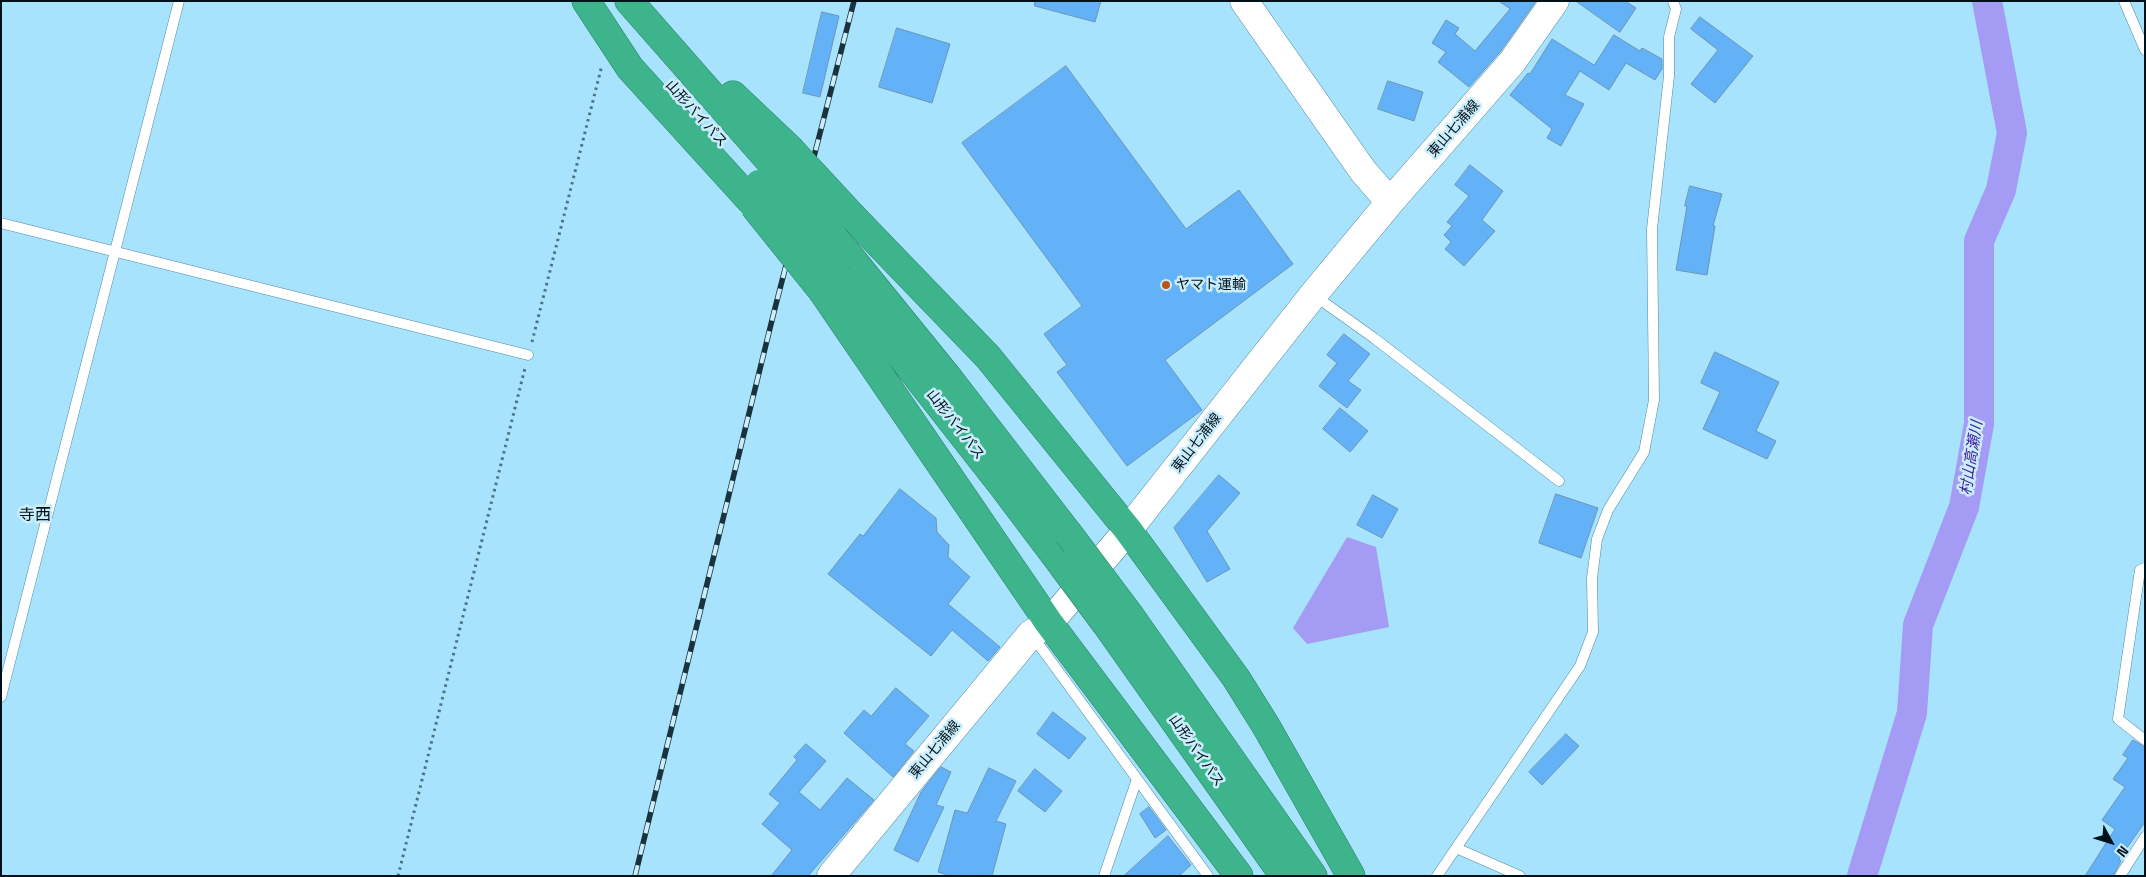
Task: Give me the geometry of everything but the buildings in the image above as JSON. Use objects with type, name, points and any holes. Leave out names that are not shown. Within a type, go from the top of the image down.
[{"type":"highway","points":[[586,1],[630,68],[768,174],[853,217],[988,357],[1128,530],[1236,678],[1266,726],[1351,876]]},
{"type":"highway","name":"山形バイパス","points":[[593,1],[768,174]]},
{"type":"highway","name":"山形バイパス","points":[[629,1],[768,174],[836,274],[1002,485],[1063,566],[1118,620],[1313,876]]},
{"type":"highway","points":[[634,1],[768,174],[836,274],[1040,628],[1239,876]]},
{"type":"highway","name":"山形バイパス","points":[[836,274],[950,380],[1068,533],[1118,620],[1284,876]]},
{"type":"main road","name":"東山七浦線","points":[[831,876],[1040,628],[1128,530],[1390,202],[1512,62],[1555,1]]},
{"type":"main road","points":[[1252,7],[1363,171],[1390,202]]},
{"type":"lane","points":[[1,697],[179,1]]},
{"type":"lane","points":[[1437,876],[1580,666],[1593,632],[1592,578],[1597,539],[1608,510],[1644,452],[1654,400],[1652,229],[1669,76],[1669,36],[1676,9],[1673,1]]},
{"type":"lane","points":[[2124,1],[2145,50]]},
{"type":"lane","points":[[1,223],[528,356]]},
{"type":"lane","points":[[1313,296],[1374,338],[1559,482]]},
{"type":"lane","points":[[2145,568],[2140,570],[2118,719],[2145,740]]},
{"type":"lane","points":[[1040,628],[1137,779],[1208,876]]},
{"type":"lane","points":[[1104,876],[1137,779]]},
{"type":"lane","points":[[2120,876],[2145,837]]},
{"type":"lane","points":[[1456,848],[1520,876]]},
{"type":"path","points":[[398,876],[609,38]]},
{"type":"shaded area","points":[[1347,537],[1376,547],[1389,627],[1307,644],[1293,628]]},
{"type":"waterway","name":"村山高瀬川","points":[[1862,876],[1912,713],[1918,625],[1964,507],[1979,424],[1979,241],[2001,190],[2012,133],[1987,1]]},
{"type":"railway","points":[[635,876],[774,312],[854,1]]},
{"type":"place","name":"ヤマト運輸","points":[[1166,285]]},
{"type":"district","name":"寺西","points":[[35,516]]}]
